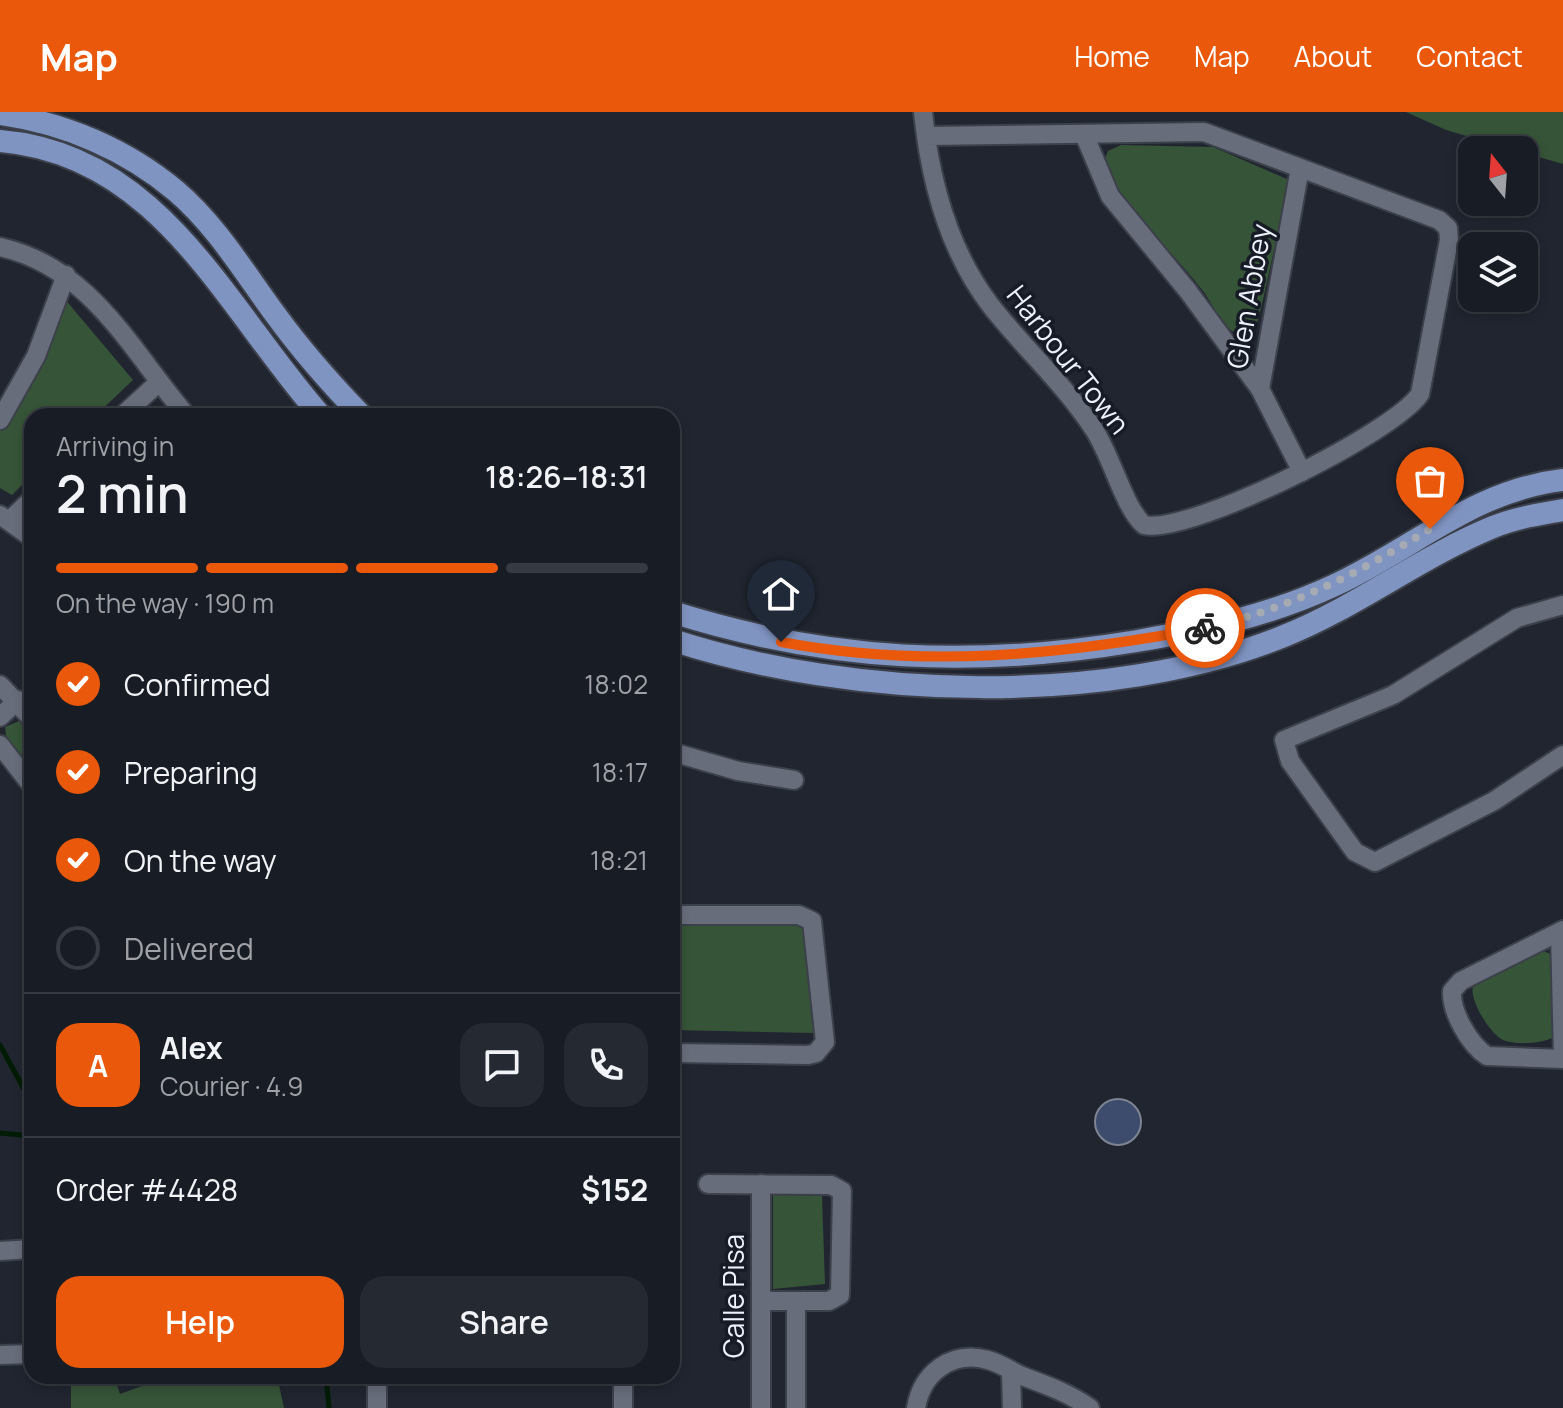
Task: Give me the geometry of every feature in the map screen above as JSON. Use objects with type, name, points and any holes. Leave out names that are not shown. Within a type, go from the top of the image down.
[{"type":"main road","points":[[0,114],[62,127],[93,139],[128,157],[178,192],[214,231],[309,358],[355,408]]},
{"type":"main road","points":[[0,141],[64,156],[102,174],[156,210],[197,255],[315,408]]},
{"type":"main road","points":[[680,615],[781,642],[857,654],[947,659],[1078,650],[1206,628],[1279,609],[1337,584],[1466,508],[1521,487],[1563,480]]},
{"type":"main road","points":[[680,642],[751,663],[856,682],[946,686],[1027,685],[1160,670],[1245,649],[1333,614],[1447,548],[1495,526],[1563,510]]},
{"type":"main road","points":[[1027,685],[1078,650]]},
{"type":"street","name":"Harbour Town","points":[[923,112],[943,213],[967,270],[991,306],[1092,425],[1115,466],[1134,515],[1144,525],[1163,526],[1199,515],[1302,472],[1404,411],[1420,394],[1449,234],[1439,220],[1204,132]]},
{"type":"street","points":[[926,136],[1204,132],[1201,112]]},
{"type":"street","points":[[1084,134],[1110,196],[1188,291],[1260,389]]},
{"type":"street","name":"Glen Abbey","points":[[1300,168],[1260,389],[1302,472]]},
{"type":"street","points":[[0,247],[66,275],[110,316],[180,408]]},
{"type":"street","points":[[0,420],[36,356],[66,275]]},
{"type":"street","points":[[131,408],[158,383]]},
{"type":"street","points":[[24,504],[4,518],[24,532]]},
{"type":"street","points":[[1563,605],[1505,624],[1393,695],[1284,740],[1290,761],[1355,852],[1375,862],[1494,801],[1563,755]]},
{"type":"street","points":[[0,685],[24,708]]},
{"type":"street","points":[[0,717],[18,700]]},
{"type":"street","points":[[0,745],[24,776]]},
{"type":"street","points":[[680,754],[738,771],[794,780]]},
{"type":"street","points":[[680,915],[799,915],[812,921],[825,1042],[816,1053],[808,1055],[680,1053]]},
{"type":"street","points":[[1561,931],[1563,1059],[1487,1056],[1479,1051],[1451,1005],[1452,991],[1461,981],[1561,931]]},
{"type":"street","points":[[708,1184],[831,1185],[842,1191],[840,1295],[829,1301],[761,1301]]},
{"type":"street","name":"Calle Pisa","points":[[761,1184],[761,1408]]},
{"type":"street","points":[[0,1251],[24,1250]]},
{"type":"street","points":[[796,1301],[796,1408]]},
{"type":"street","points":[[0,1355],[24,1354]]},
{"type":"street","points":[[916,1408],[920,1388],[928,1375],[958,1358],[992,1361],[1074,1397],[1090,1408]]},
{"type":"street","points":[[1011,1371],[1012,1408]]},
{"type":"street","points":[[377,1384],[377,1408]]},
{"type":"street","points":[[623,1384],[623,1408]]},
{"type":"green space","points":[[1406,112],[1563,112],[1563,164],[1538,157],[1538,136],[1467,136]]},
{"type":"green space","points":[[1121,145],[1213,147],[1287,179],[1290,189],[1254,331],[1240,335],[1228,327],[1203,291],[1124,197],[1104,161],[1108,151]]},
{"type":"green space","points":[[64,298],[133,380],[103,408],[24,408],[24,483],[12,495],[0,488],[0,429],[40,368]]},
{"type":"green space","points":[[19,721],[24,727],[24,760],[6,736],[5,727]]},
{"type":"green space","points":[[680,915],[804,916],[815,1033],[680,1030]]},
{"type":"green space","points":[[1540,949],[1552,955],[1553,1037],[1529,1043],[1503,1040],[1482,1016],[1474,1000],[1473,986]]},
{"type":"green space","points":[[773,1195],[822,1196],[825,1284],[773,1289]]},
{"type":"green space","points":[[71,1384],[117,1384],[120,1394],[147,1384],[279,1384],[284,1408],[71,1408]]},
{"type":"building","points":[[1118,1099],[1134,1106],[1141,1122],[1134,1138],[1118,1145],[1102,1138],[1095,1122],[1102,1106]]},
{"type":"waterway","points":[[0,1045],[24,1089]]},
{"type":"waterway","points":[[0,1133],[24,1135]]},
{"type":"waterway","points":[[327,1384],[329,1408]]},
{"type":"way so far","points":[[1205,628],[1279,609],[1337,584],[1430,529]]},
{"type":"route","points":[[781,642],[905,658],[992,658],[1078,650],[1205,628]]}]
